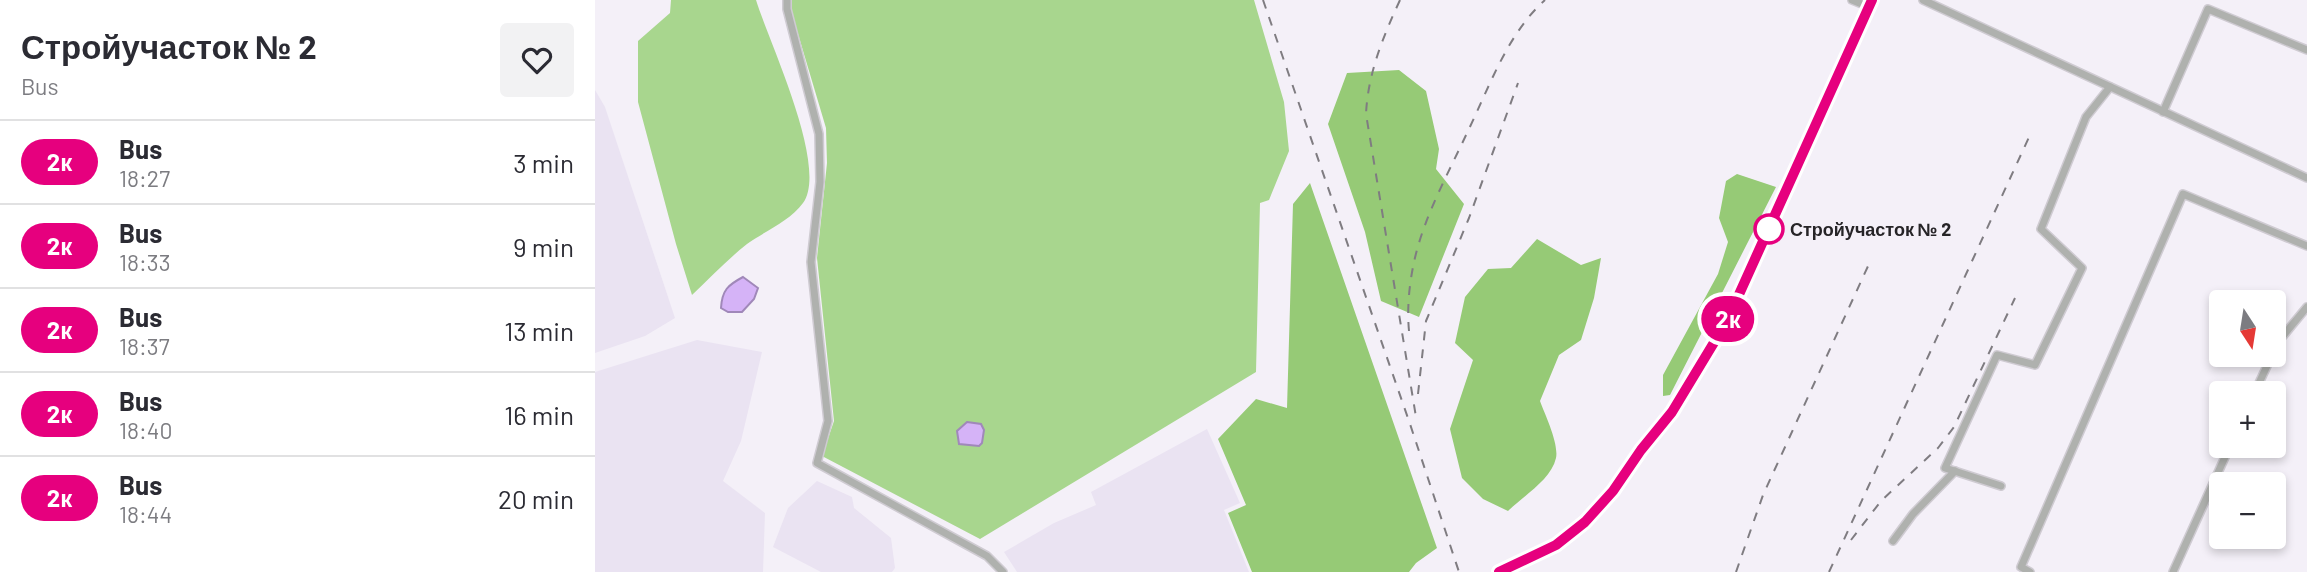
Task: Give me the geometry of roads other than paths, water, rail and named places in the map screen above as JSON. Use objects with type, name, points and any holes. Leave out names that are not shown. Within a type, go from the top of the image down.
[{"type":"main road","points":[[1499,572],[1556,545],[1580,527],[1613,491],[1672,412],[1727,321],[1871,4]]},
{"type":"street","points":[[786,0],[819,134],[820,182],[811,262],[828,421],[817,463],[987,556],[1003,572]]},
{"type":"street","points":[[1852,0],[1871,4]]},
{"type":"street","points":[[1923,0],[2307,178]]},
{"type":"street","points":[[2163,112],[2208,9],[2307,50]]},
{"type":"street","points":[[2001,486],[1945,468],[1997,355],[2035,365],[2082,268],[2041,229],[2086,117],[2110,87]]},
{"type":"street","points":[[2030,572],[2021,568],[2183,194],[2307,246]]},
{"type":"street","points":[[2286,332],[2307,307]]},
{"type":"street","points":[[2173,572],[2225,458]]},
{"type":"street","points":[[1893,541],[1913,514],[1955,471]]},
{"type":"railway","points":[[1263,0],[1459,572]]},
{"type":"railway","points":[[1400,0],[1377,55],[1366,114],[1416,417]]},
{"type":"railway","points":[[1409,331],[1409,291],[1417,250],[1429,215],[1509,45],[1545,0]]},
{"type":"railway","points":[[1418,394],[1426,321],[1469,218],[1518,83]]},
{"type":"railway","points":[[1829,572],[2030,135]]},
{"type":"railway","points":[[1736,572],[1763,495],[1869,264]]},
{"type":"railway","points":[[1851,540],[1881,501],[1938,448],[1954,427],[2015,298]]},
{"type":"place","name":"Стройучасток № 2","points":[[1769,229]]}]
